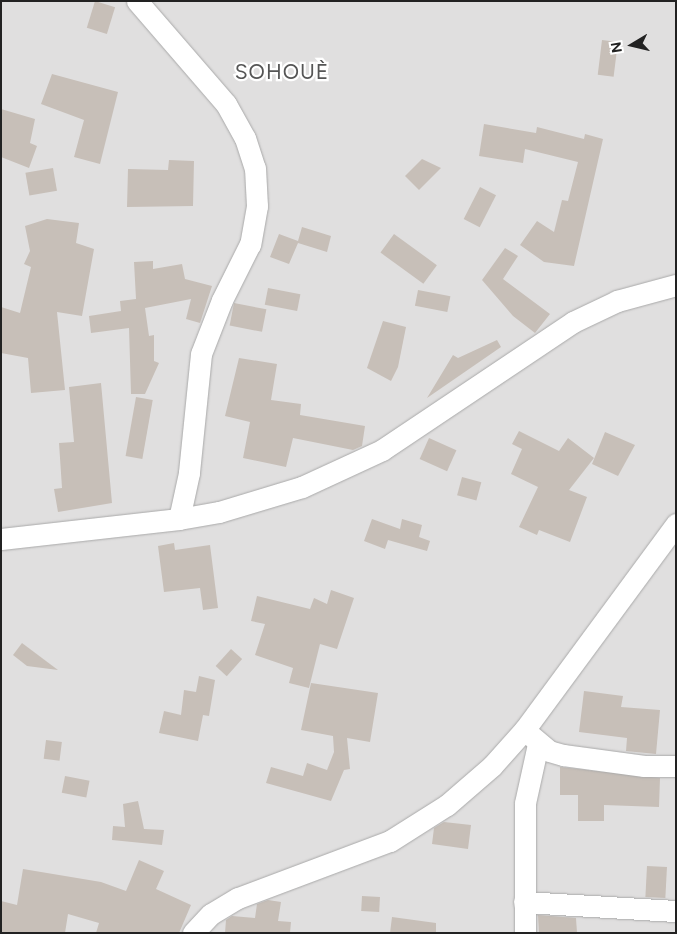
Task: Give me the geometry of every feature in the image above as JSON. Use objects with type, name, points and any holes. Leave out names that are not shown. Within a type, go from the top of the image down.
[{"type":"street","points":[[137,1],[226,104],[245,138],[255,168],[257,206],[250,244],[222,300],[201,354],[188,473],[179,519]]},
{"type":"street","points":[[1,539],[179,519],[219,512],[302,487],[373,454],[573,322],[617,301],[676,285]]},
{"type":"street","points":[[193,933],[211,914],[238,898],[390,842],[447,805],[492,766],[531,736],[676,524]]},
{"type":"street","points":[[531,736],[563,755],[644,766],[676,766]]},
{"type":"street","points":[[525,933],[525,803],[531,736]]},
{"type":"street","points":[[524,902],[676,911]]},
{"type":"shaded area","points":[[1,1],[676,1],[676,933],[1,933]]},
{"type":"building","points":[[95,1],[115,7],[107,34],[87,28]]},
{"type":"building","points":[[602,40],[618,42],[614,77],[598,75]]},
{"type":"building","points":[[52,74],[118,92],[100,164],[74,157],[84,120],[41,104]]},
{"type":"building","points":[[1,109],[35,119],[30,143],[37,146],[29,168],[1,157]]},
{"type":"building","points":[[484,124],[536,133],[537,127],[584,139],[585,134],[603,139],[574,266],[544,262],[520,245],[537,221],[554,232],[562,200],[568,201],[578,162],[525,149],[523,163],[479,156]]},
{"type":"building","points":[[422,159],[441,168],[419,190],[405,176]]},
{"type":"building","points":[[169,160],[194,161],[193,206],[127,207],[128,169],[168,170]]},
{"type":"building","points":[[53,168],[57,191],[29,196],[25,173]]},
{"type":"building","points":[[480,187],[496,195],[480,227],[464,219]]},
{"type":"building","points":[[47,219],[79,223],[76,243],[94,249],[82,316],[57,312],[65,390],[31,393],[28,358],[1,353],[1,307],[20,313],[31,267],[24,264],[30,251],[25,226]]},
{"type":"building","points":[[302,227],[331,236],[327,252],[298,243],[289,264],[270,257],[279,234],[298,241]]},
{"type":"building","points":[[394,234],[437,265],[423,284],[380,253]]},
{"type":"building","points":[[505,248],[518,256],[503,279],[550,314],[535,333],[513,316],[482,280]]},
{"type":"building","points":[[153,261],[153,269],[182,264],[185,279],[212,286],[200,323],[186,319],[191,299],[145,308],[149,336],[154,335],[154,361],[159,363],[145,394],[131,394],[129,328],[91,333],[89,316],[121,311],[120,301],[136,299],[134,262]]},
{"type":"building","points":[[268,288],[300,294],[297,311],[265,305]]},
{"type":"building","points":[[418,290],[450,296],[447,312],[415,306]]},
{"type":"building","points":[[234,303],[266,309],[262,332],[230,326]]},
{"type":"building","points":[[383,321],[406,327],[398,367],[391,381],[367,368]]},
{"type":"building","points":[[497,340],[501,347],[427,398],[453,355],[458,358]]},
{"type":"building","points":[[239,358],[277,364],[271,400],[301,404],[300,415],[365,426],[362,446],[353,450],[293,438],[286,467],[243,458],[250,422],[225,416]]},
{"type":"building","points":[[101,383],[112,503],[58,512],[54,489],[62,488],[59,443],[74,442],[69,387]]},
{"type":"building","points":[[136,397],[153,400],[142,459],[126,456]]},
{"type":"building","points":[[519,431],[559,451],[568,438],[594,458],[569,490],[587,497],[570,542],[539,530],[537,535],[519,527],[538,487],[511,474],[522,449],[512,444]]},
{"type":"building","points":[[605,432],[635,445],[618,476],[592,464]]},
{"type":"building","points":[[429,438],[456,450],[447,471],[420,459]]},
{"type":"building","points":[[462,477],[481,482],[476,501],[457,495]]},
{"type":"building","points":[[372,519],[400,529],[402,519],[422,525],[419,537],[430,541],[427,551],[388,540],[385,549],[364,541]]},
{"type":"building","points":[[174,543],[175,550],[210,545],[218,608],[203,610],[200,588],[164,592],[158,546]]},
{"type":"building","points":[[331,590],[354,598],[337,649],[320,644],[309,688],[289,683],[293,668],[255,655],[265,624],[251,621],[257,596],[310,609],[314,598],[327,604]]},
{"type":"building","points":[[22,643],[58,670],[27,666],[13,655]]},
{"type":"building","points":[[231,649],[242,659],[227,676],[216,666]]},
{"type":"building","points":[[199,676],[215,680],[209,716],[203,715],[198,741],[159,733],[164,711],[181,715],[184,690],[196,692]]},
{"type":"building","points":[[311,683],[378,693],[370,742],[347,738],[350,769],[344,770],[331,801],[266,783],[271,767],[303,776],[307,763],[327,770],[334,752],[333,736],[301,730]]},
{"type":"building","points":[[584,691],[623,696],[621,707],[660,710],[656,754],[626,751],[627,738],[579,732]]},
{"type":"building","points":[[46,740],[62,742],[60,761],[44,759]]},
{"type":"building","points":[[560,767],[660,778],[659,807],[604,805],[604,821],[578,821],[578,795],[560,795]]},
{"type":"building","points":[[65,776],[90,781],[86,797],[62,793]]},
{"type":"building","points":[[138,801],[144,829],[164,830],[162,845],[112,840],[113,826],[125,827],[123,804]]},
{"type":"building","points":[[444,822],[471,825],[468,849],[432,844],[434,828]]},
{"type":"building","points":[[139,860],[164,871],[156,889],[191,905],[179,933],[96,933],[99,923],[68,914],[65,933],[1,933],[1,901],[17,905],[23,869],[101,882],[126,891]]},
{"type":"building","points":[[647,866],[667,867],[665,898],[645,897]]},
{"type":"building","points":[[362,896],[380,897],[379,912],[361,911]]},
{"type":"building","points":[[268,900],[281,902],[278,921],[291,922],[290,933],[225,933],[226,920],[232,916],[255,918],[257,904]]},
{"type":"building","points":[[538,915],[576,918],[577,933],[539,933]]},
{"type":"building","points":[[392,917],[436,923],[436,933],[390,933]]},
{"type":"district","name":"SOHOUÈ","points":[[282,72]]}]
